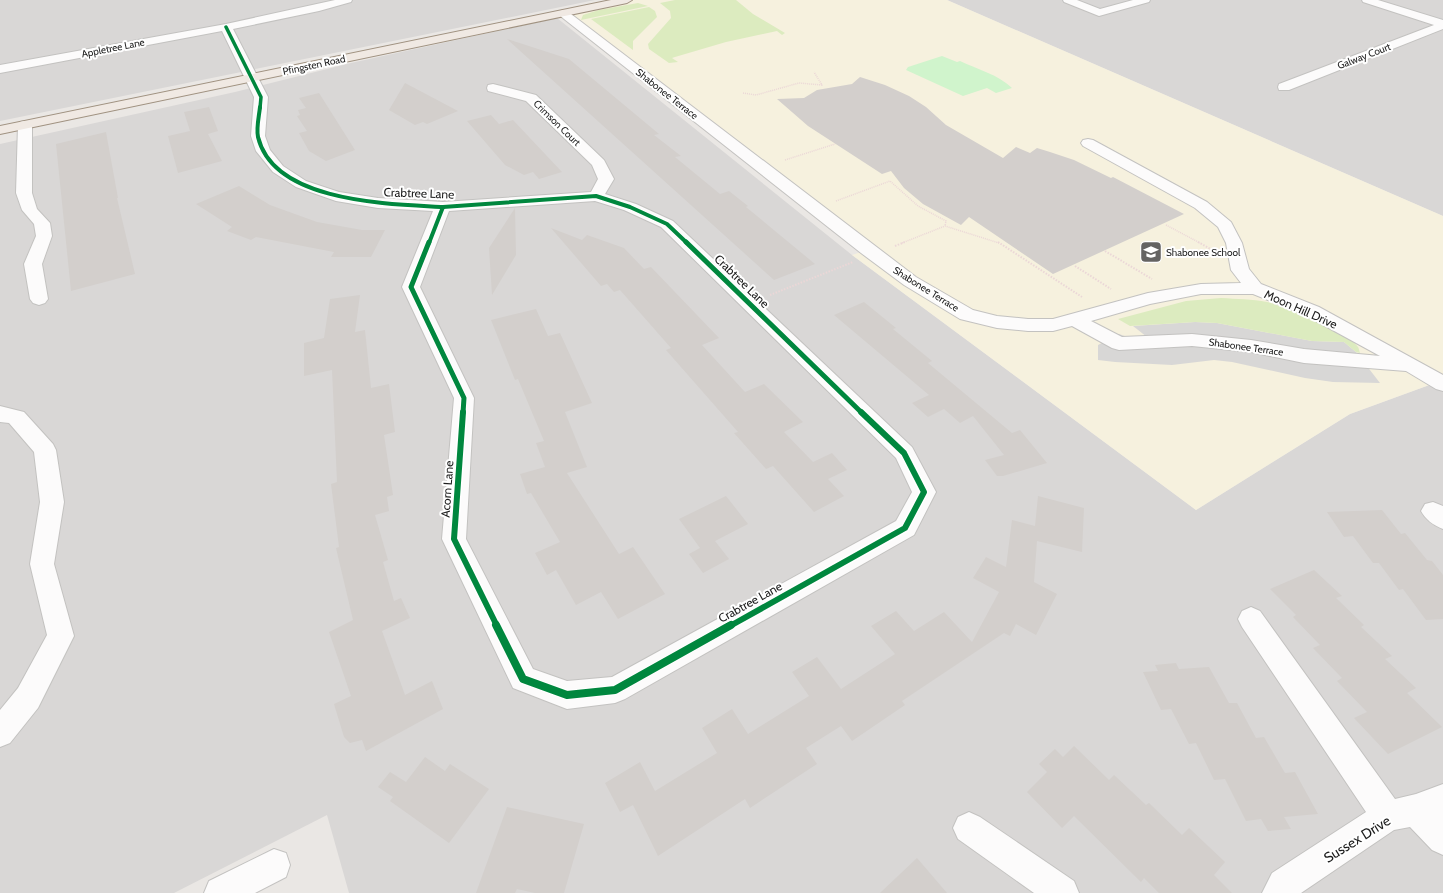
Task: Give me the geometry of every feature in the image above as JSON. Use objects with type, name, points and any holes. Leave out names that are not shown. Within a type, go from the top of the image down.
[{"type":"main road","name":"Pfingsten Road","points":[[0,130],[627,0]]},
{"type":"street","points":[[226,27],[319,8],[347,0]]},
{"type":"street","points":[[1068,0],[1098,13],[1145,0]]},
{"type":"street","points":[[1367,0],[1443,24]]},
{"type":"street","name":"Shabonee Terrace","points":[[563,13],[867,249],[910,281],[968,315],[997,322],[1028,325],[1053,325],[1076,320],[1119,344],[1192,340],[1251,346],[1304,356],[1412,366]]},
{"type":"street","name":"Galway Court","points":[[1284,87],[1443,24]]},
{"type":"street","name":"Appletree Lane","points":[[0,69],[226,27]]},
{"type":"street","name":"Crabtree Lane","points":[[226,27],[261,97],[258,136],[263,151],[278,169],[301,184],[336,196],[378,203],[442,207],[596,196],[630,207],[666,224],[904,453],[924,492],[905,528],[615,690]]},
{"type":"street","name":"Crimson Court","points":[[493,88],[531,98],[599,163],[606,179],[596,196]]},
{"type":"street","points":[[25,125],[24,193],[30,210],[42,223],[44,236],[34,264],[39,299]]},
{"type":"street","points":[[1088,143],[1201,204],[1225,225],[1234,243],[1240,270],[1255,288]]},
{"type":"street","name":"Acorn Lane","points":[[442,207],[411,287],[464,398],[454,539],[523,679],[566,695],[615,690]]},
{"type":"street","name":"Moon Hill Drive","points":[[1076,320],[1148,299],[1201,289],[1255,288],[1312,311],[1443,384]]},
{"type":"street","points":[[0,414],[16,417],[45,450],[52,502],[42,564],[61,636],[28,698],[0,733]]},
{"type":"street","points":[[1251,619],[1443,839]]},
{"type":"street","name":"Sussex Drive","points":[[1279,893],[1284,885],[1416,809]]},
{"type":"street","points":[[969,828],[1062,893]]},
{"type":"street","points":[[221,893],[274,865]]},
{"type":"path","points":[[743,93],[756,95],[799,84],[812,84],[817,86],[822,85],[814,72]]},
{"type":"path","points":[[782,161],[835,144]]},
{"type":"path","points":[[835,201],[890,181],[918,206],[946,220],[945,226]]},
{"type":"path","points":[[1166,225],[1220,254]]},
{"type":"path","points":[[888,248],[945,226],[996,241],[1086,300]]},
{"type":"path","points":[[1106,251],[1158,283]]},
{"type":"path","points":[[765,297],[857,260]]},
{"type":"path","points":[[1075,266],[1112,289]]},
{"type":"shaded area","points":[[0,0],[595,0],[0,121]]},
{"type":"shaded area","name":"Shabonee School","points":[[627,0],[947,0],[1443,216],[1443,380],[1350,414],[1196,510],[852,255],[867,250],[563,13]]},
{"type":"shaded area","points":[[947,0],[1443,0],[1443,216]]},
{"type":"shaded area","points":[[557,18],[852,255],[1196,510],[1350,414],[1443,380],[1443,893],[349,893],[327,815],[174,893],[0,893],[0,144],[235,92],[351,63]]},
{"type":"shaded area","points":[[1195,322],[1217,323],[1312,341],[1344,342],[1356,352],[1380,383],[1333,382],[1305,378],[1232,362],[1214,360],[1172,365],[1098,360],[1098,345],[1119,334],[1133,339],[1147,337],[1133,326]]},
{"type":"green space","points":[[675,0],[736,0],[753,14],[785,33],[782,35],[777,31],[726,42],[672,58],[678,62],[669,63],[649,49],[648,44],[671,18],[670,11],[660,3]]},
{"type":"green space","points":[[638,3],[648,6],[581,20],[583,15],[599,10]]},
{"type":"green space","points":[[649,7],[655,11],[657,17],[633,41],[633,50],[591,19]]},
{"type":"green space","points":[[942,56],[957,62],[960,61],[988,73],[1001,79],[1012,88],[996,93],[987,88],[963,96],[906,70],[908,67]]},
{"type":"green space","points":[[1221,298],[1267,302],[1287,309],[1343,335],[1358,347],[1360,353],[1356,352],[1344,342],[1312,341],[1217,323],[1195,322],[1130,326],[1118,319],[1186,301]]},
{"type":"building","points":[[507,39],[569,59],[659,134],[654,135],[681,156],[675,157],[720,194],[729,191],[815,264],[774,280]]},
{"type":"building","points":[[860,77],[885,85],[909,96],[926,107],[946,125],[1003,158],[1016,147],[1030,153],[1037,148],[1050,152],[1074,160],[1111,178],[1113,177],[1184,214],[1053,274],[969,217],[961,225],[923,204],[904,188],[891,171],[882,174],[808,126],[777,99],[804,98],[817,90],[852,84]]},
{"type":"building","points":[[405,83],[458,111],[427,124],[423,122],[415,125],[389,110]]},
{"type":"building","points":[[319,93],[355,150],[326,161],[309,151],[299,133],[307,131],[297,116],[300,115],[298,110],[306,108],[299,98]]},
{"type":"building","points":[[209,107],[218,131],[208,134],[222,161],[178,173],[168,136],[190,131],[184,112]]},
{"type":"building","points":[[491,115],[499,124],[513,120],[562,172],[539,179],[533,172],[524,175],[505,165],[467,121]]},
{"type":"building","points":[[106,132],[117,198],[135,274],[71,291],[56,144]]},
{"type":"building","points":[[239,186],[270,205],[317,222],[362,230],[385,230],[371,257],[331,257],[334,252],[256,237],[251,240],[227,231],[232,227],[196,204]]},
{"type":"building","points":[[515,208],[516,255],[492,295],[489,248]]},
{"type":"building","points":[[551,228],[582,240],[587,235],[624,248],[644,269],[651,267],[719,338],[702,345],[745,392],[764,384],[803,422],[784,432],[813,462],[832,453],[847,470],[828,479],[844,496],[814,512],[773,466],[766,469],[734,433],[738,432],[666,350],[671,348],[620,290],[614,292],[607,284],[601,286]]},
{"type":"building","points":[[360,295],[355,332],[365,330],[371,388],[389,384],[395,432],[384,435],[393,495],[387,497],[389,511],[375,515],[388,560],[383,562],[394,601],[401,598],[410,618],[382,631],[405,695],[432,681],[443,709],[366,751],[362,740],[350,743],[344,737],[334,704],[351,696],[329,632],[353,620],[336,548],[339,547],[331,484],[337,482],[332,370],[304,376],[304,343],[324,338],[330,299]]},
{"type":"building","points":[[864,302],[896,328],[893,329],[932,361],[928,363],[1012,433],[1020,430],[1047,463],[1003,476],[997,476],[985,460],[1004,455],[973,416],[960,423],[944,409],[928,417],[912,403],[929,395],[834,315]]},
{"type":"building","points":[[536,309],[548,336],[560,333],[592,403],[565,412],[587,467],[567,473],[619,554],[633,547],[665,594],[618,619],[601,592],[576,605],[556,570],[547,575],[535,553],[560,542],[531,493],[527,494],[520,474],[545,467],[536,443],[544,441],[518,379],[515,380],[491,320]]},
{"type":"building","points":[[726,496],[748,524],[715,541],[729,559],[703,573],[689,554],[700,548],[679,519]]},
{"type":"building","points":[[1038,496],[1084,508],[1082,552],[1037,541],[1034,582],[1057,594],[1036,635],[1016,624],[1010,636],[1004,633],[902,701],[905,705],[852,741],[841,726],[806,748],[817,764],[750,808],[745,799],[658,856],[633,805],[620,812],[605,783],[640,762],[655,791],[717,753],[702,728],[732,709],[748,734],[809,696],[792,672],[817,657],[841,689],[895,654],[871,626],[896,611],[914,631],[944,612],[972,642],[999,592],[973,578],[986,557],[1006,567],[1012,520],[1035,526]]},
{"type":"building","points":[[1382,510],[1401,534],[1405,533],[1427,560],[1432,561],[1443,575],[1443,619],[1426,620],[1403,589],[1399,590],[1379,563],[1373,563],[1353,536],[1344,537],[1327,512]]},
{"type":"building","points":[[1314,570],[1342,596],[1336,598],[1364,625],[1361,627],[1392,656],[1385,659],[1416,688],[1407,693],[1442,727],[1388,754],[1354,718],[1367,712],[1337,681],[1342,678],[1313,648],[1320,645],[1293,617],[1296,615],[1270,589]]},
{"type":"building","points":[[1176,663],[1179,669],[1209,667],[1229,703],[1237,703],[1256,738],[1264,737],[1285,773],[1295,772],[1318,814],[1284,817],[1291,829],[1268,831],[1261,819],[1246,821],[1225,779],[1214,780],[1196,743],[1189,744],[1171,709],[1161,710],[1143,672],[1158,671],[1155,665]]},
{"type":"building","points":[[1074,746],[1109,780],[1114,775],[1146,805],[1149,803],[1182,835],[1189,828],[1225,862],[1214,875],[1232,893],[1159,893],[1144,878],[1141,882],[1074,816],[1062,828],[1027,792],[1047,772],[1039,764],[1055,749],[1063,757]]},
{"type":"building","points":[[425,757],[445,771],[450,764],[489,789],[449,843],[390,801],[393,797],[378,787],[390,772],[406,782]]},
{"type":"building","points":[[507,807],[584,824],[564,893],[535,893],[517,889],[515,893],[476,893]]},
{"type":"building","points":[[917,858],[947,893],[880,893]]},
{"type":"cycle path","points":[[226,27],[261,97],[258,136],[263,151],[278,169],[301,184],[336,196],[378,203],[443,207],[596,196],[630,207],[667,224],[904,453],[924,492],[905,528],[615,690],[567,695],[523,679],[454,539],[464,398],[411,287],[443,207]]},
{"type":"place","name":"Shabonee School","points":[[1151,252]]}]
